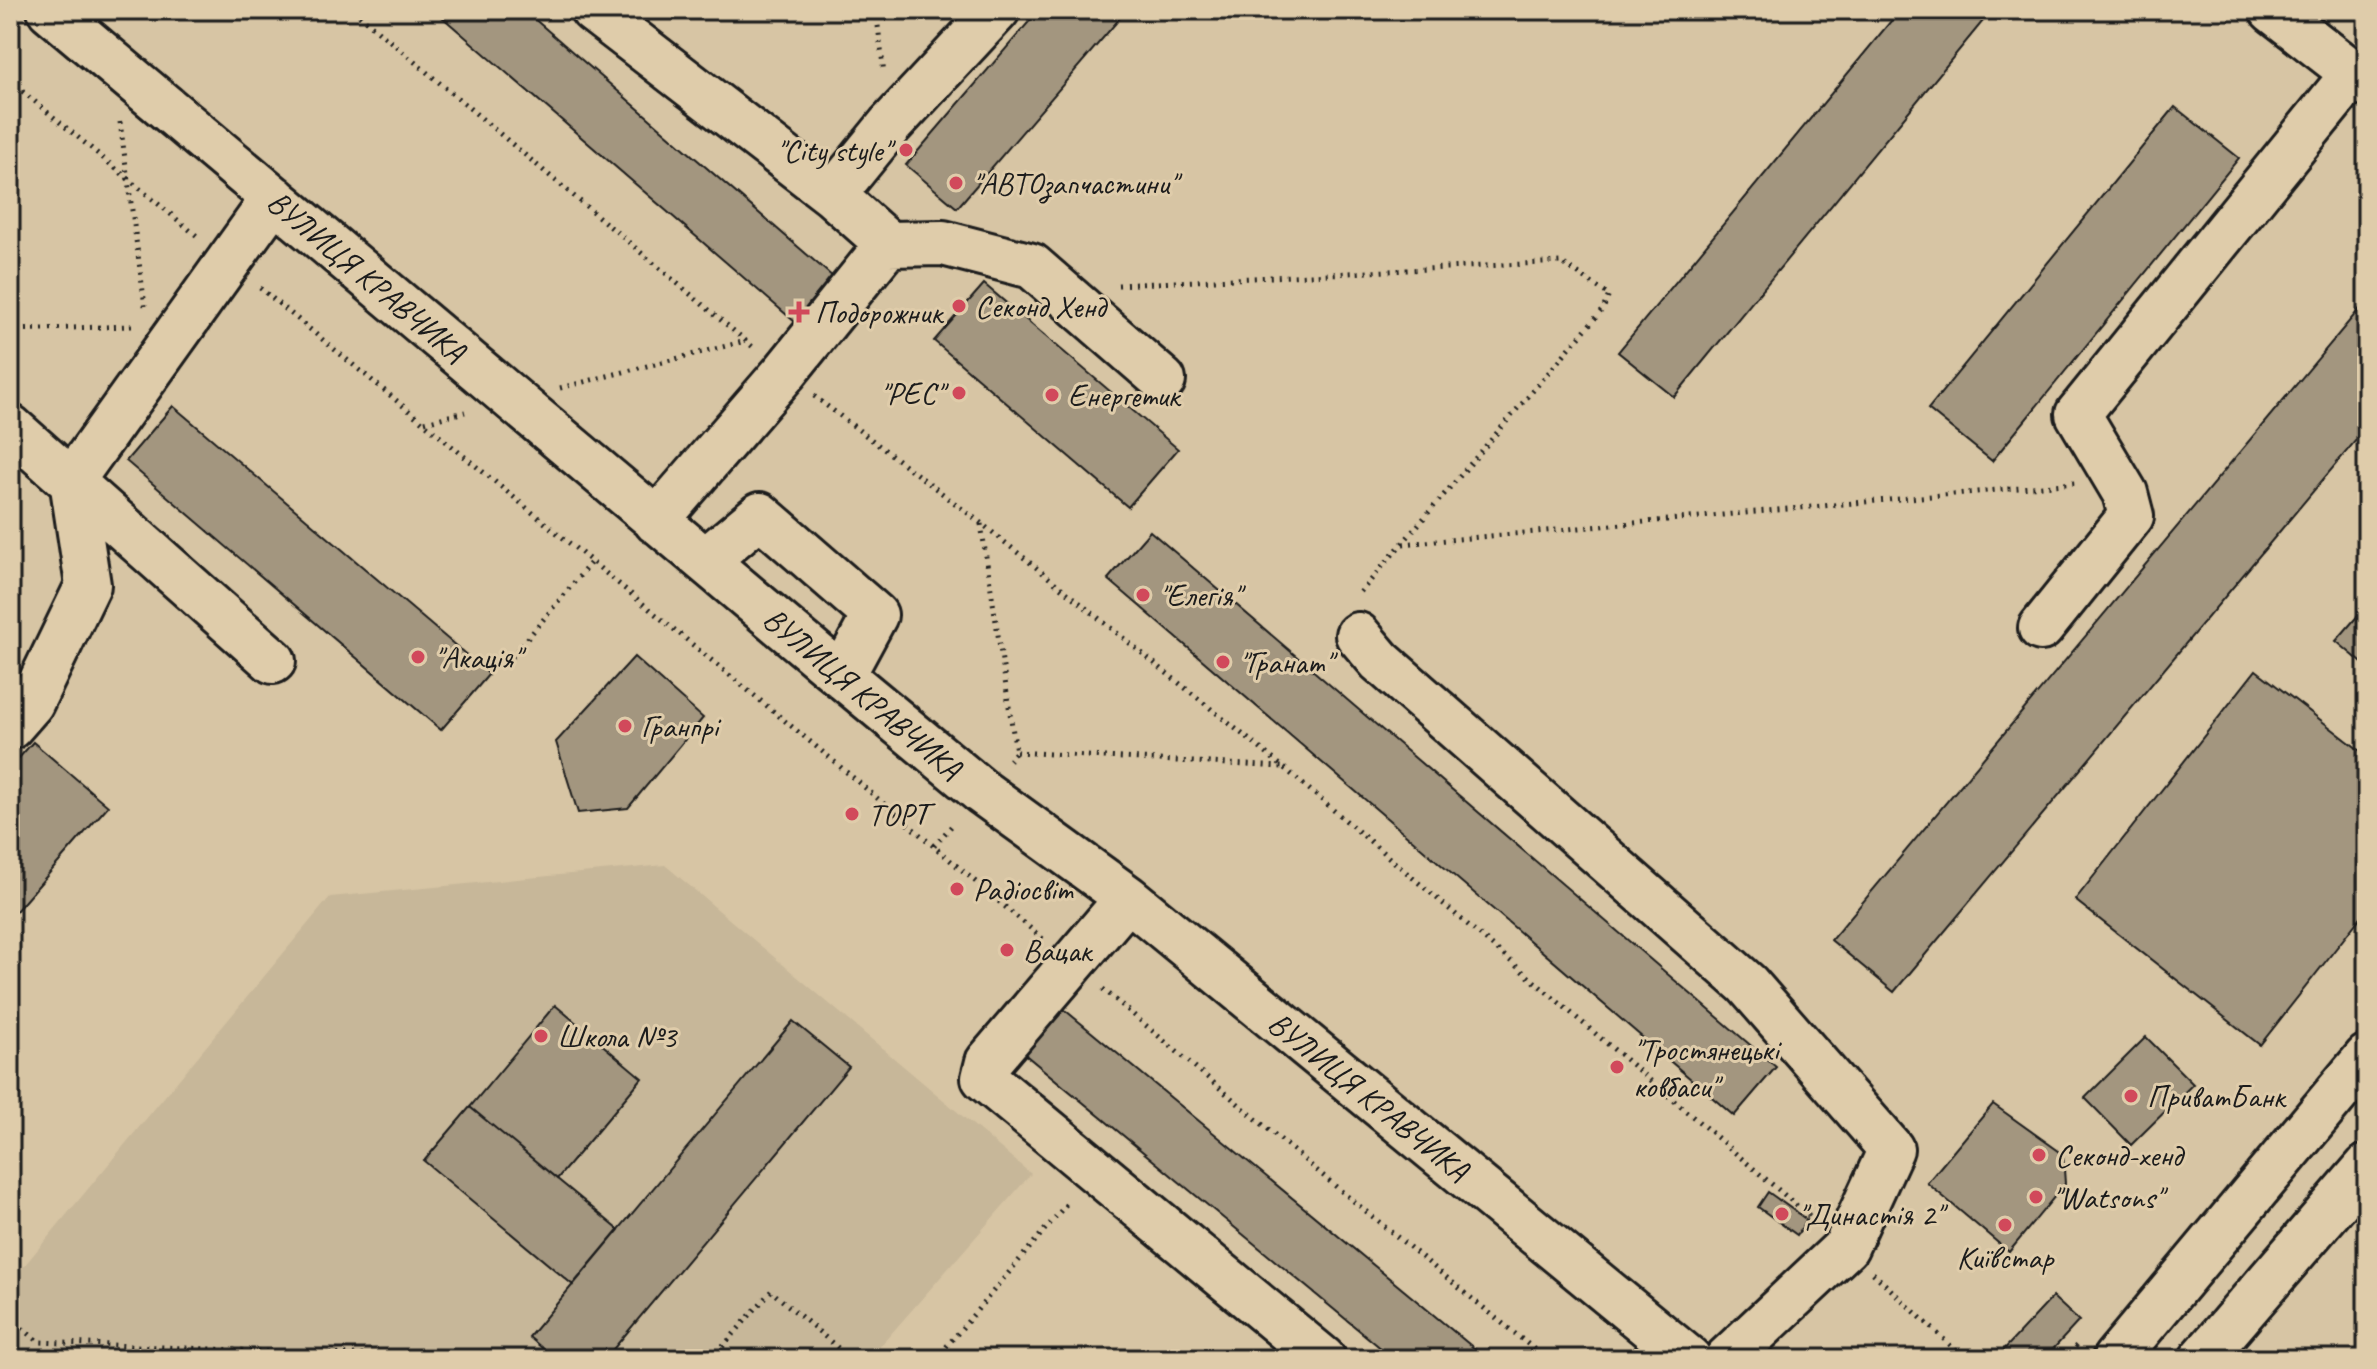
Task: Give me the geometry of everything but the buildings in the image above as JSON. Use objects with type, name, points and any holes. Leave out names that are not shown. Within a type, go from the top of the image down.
[{"type":"street","name":"ВУЛИЦЯ КРАВЧИКА","points":[[50,10],[982,792],[1128,898],[1689,1359]]},
{"type":"street","points":[[593,10],[833,195],[888,244],[943,243],[1032,266],[1163,380]]},
{"type":"street","points":[[833,195],[890,125],[997,10]]},
{"type":"street","points":[[2041,628],[2131,516],[2125,493],[2078,414],[2360,79],[2272,10]]},
{"type":"street","points":[[10,727],[31,703],[88,585],[72,480],[274,198]]},
{"type":"street","points":[[656,521],[784,373],[888,244]]},
{"type":"street","points":[[10,427],[273,661]]},
{"type":"street","points":[[705,561],[760,515],[875,615],[842,676]]},
{"type":"street","points":[[1358,635],[1380,661],[1747,984],[1891,1149],[1846,1247],[1727,1359]]},
{"type":"street","points":[[1128,898],[988,1062],[984,1078],[1323,1359]]},
{"type":"street","points":[[2115,1359],[2367,1057]]},
{"type":"street","points":[[2202,1359],[2367,1167]]},
{"type":"path","points":[[353,10],[784,373],[981,523],[1283,767],[1846,1247],[1965,1359]]},
{"type":"path","points":[[10,81],[830,758],[1340,1190],[1546,1359]]},
{"type":"path","points":[[128,178],[146,311]]},
{"type":"path","points":[[1057,289],[1561,262],[1609,295],[1603,309],[1352,602],[1358,635]]},
{"type":"path","points":[[10,330],[148,325]]},
{"type":"path","points":[[424,422],[746,341]]},
{"type":"path","points":[[1402,544],[2117,479]]},
{"type":"path","points":[[981,523],[1016,752],[1283,767]]},
{"type":"path","points":[[512,657],[592,561]]},
{"type":"path","points":[[936,1359],[1094,1171]]},
{"type":"path","points":[[712,1359],[771,1291],[851,1359]]},
{"type":"path","points":[[10,1318],[39,1342],[452,1359]]},
{"type":"shaded area","name":"Школа №3","points":[[665,865],[1031,1174],[869,1359],[10,1359],[10,1283],[330,897]]},
{"type":"place","name":"\"City style\"","points":[[906,150]]},
{"type":"place","name":"\"АВТОзапчастини\"","points":[[956,183]]},
{"type":"place","name":"Секонд Хенд","points":[[959,306]]},
{"type":"place","name":"Подорожник","points":[[799,312]]},
{"type":"place","name":"\"РЕС\"","points":[[959,393]]},
{"type":"place","name":"Енергетик","points":[[1052,395]]},
{"type":"place","name":"\"Елегія\"","points":[[1143,595]]},
{"type":"place","name":"\"Акація\"","points":[[418,657]]},
{"type":"place","name":"\"Гранат\"","points":[[1223,662]]},
{"type":"place","name":"Гранпрі","points":[[625,726]]},
{"type":"place","name":"ТОРТ","points":[[852,814]]},
{"type":"place","name":"Радіосвіт","points":[[957,889]]},
{"type":"place","name":"Вацак","points":[[1007,950]]},
{"type":"place","name":"Школа №3","points":[[541,1036]]},
{"type":"place","name":"\"Тростянецькі ковбаси\"","points":[[1617,1067]]},
{"type":"place","name":"ПриватБанк","points":[[2131,1096]]},
{"type":"place","name":"Секонд-хенд","points":[[2039,1155]]},
{"type":"place","name":"\"Watsons\"","points":[[2036,1197]]},
{"type":"place","name":"\"Династія 2\"","points":[[1782,1214]]},
{"type":"place","name":"Київстар","points":[[2005,1225]]}]
